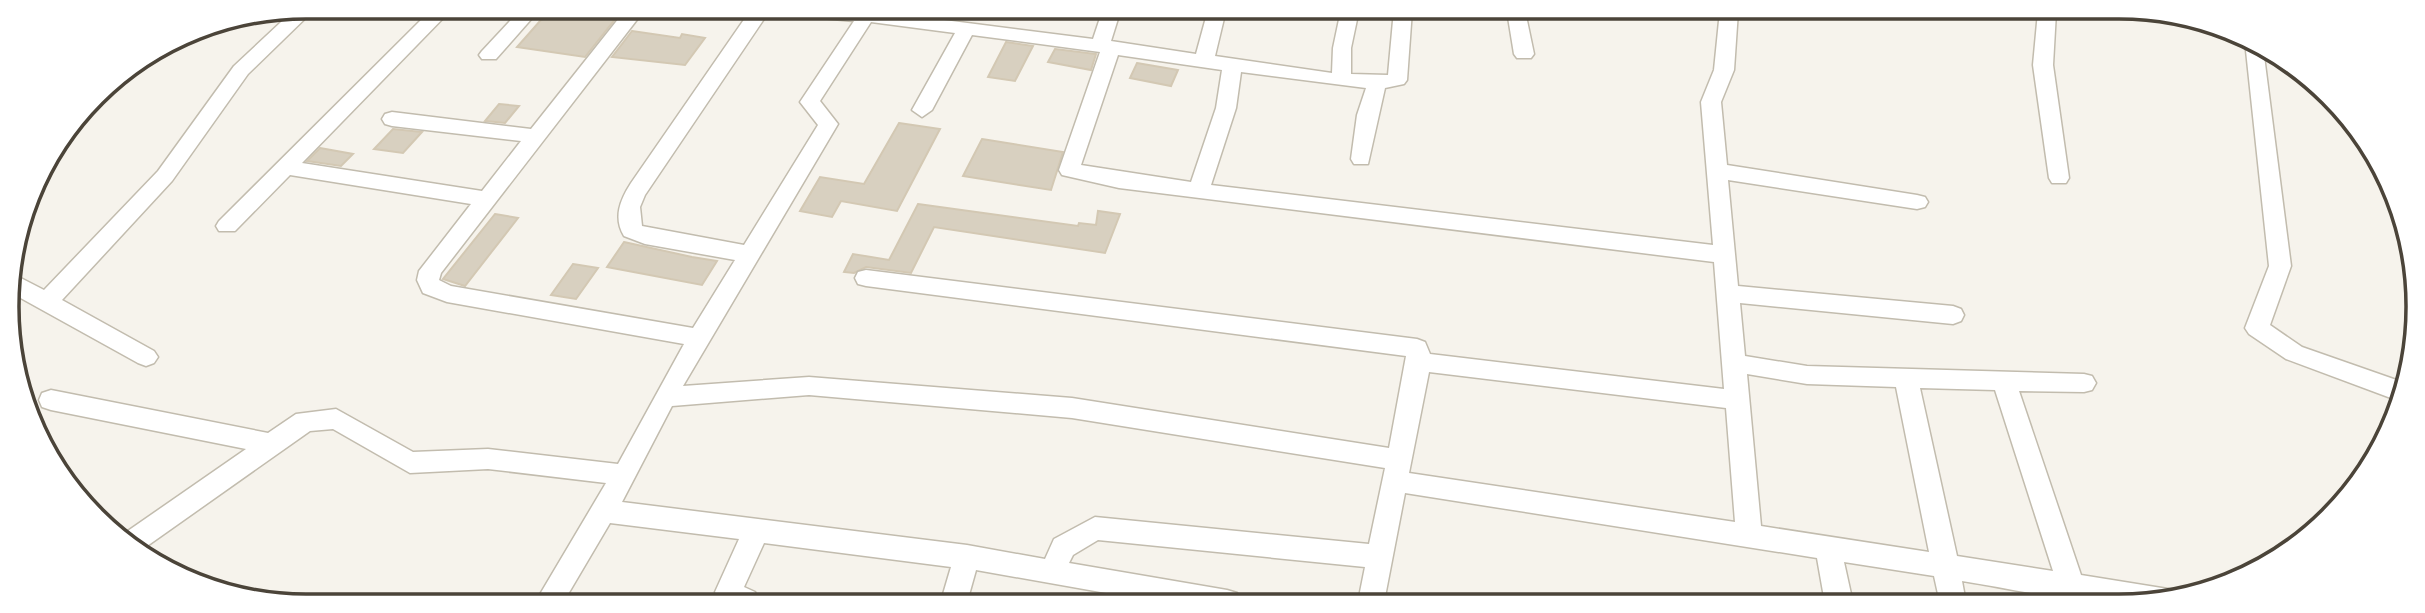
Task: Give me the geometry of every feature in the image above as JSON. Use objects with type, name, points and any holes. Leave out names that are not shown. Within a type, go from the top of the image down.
[{"type":"street","points":[[227,226],[433,19]]},
{"type":"street","points":[[489,55],[522,19]]},
{"type":"street","points":[[628,19],[534,135],[430,271],[428,280],[431,287],[447,294],[700,338]]},
{"type":"street","points":[[749,254],[645,236],[632,231],[627,214],[636,192],[754,19]]},
{"type":"street","points":[[553,594],[624,475],[664,397],[828,124],[810,102],[864,19]]},
{"type":"street","points":[[921,19],[957,21],[1106,47],[1377,83],[1397,80],[1402,19]]},
{"type":"street","points":[[1110,19],[1106,47],[1069,170],[1199,190],[1725,255]]},
{"type":"street","points":[[1204,60],[1215,19]]},
{"type":"street","points":[[1341,80],[1342,48],[1348,19]]},
{"type":"street","points":[[1517,19],[1524,54]]},
{"type":"street","points":[[1728,19],[1724,69],[1711,102],[1749,537]]},
{"type":"street","points":[[2046,19],[2043,65],[2059,178]]},
{"type":"street","points":[[45,303],[104,244],[165,176],[242,70],[295,20]]},
{"type":"street","points":[[922,110],[957,21]]},
{"type":"street","points":[[2254,54],[2280,267],[2257,328],[2294,354],[2394,389]]},
{"type":"street","points":[[1199,190],[1226,108],[1232,64]]},
{"type":"street","points":[[1361,159],[1367,115],[1377,83]]},
{"type":"street","points":[[392,119],[534,135]]},
{"type":"street","points":[[285,167],[487,199]]},
{"type":"street","points":[[1717,171],[1917,202]]},
{"type":"street","points":[[866,278],[1417,348],[1419,362],[1373,594]]},
{"type":"street","points":[[20,288],[146,357]]},
{"type":"street","points":[[1728,293],[1953,315]]},
{"type":"street","points":[[1419,362],[1737,400]]},
{"type":"street","points":[[1734,363],[1807,375],[2084,383]]},
{"type":"street","points":[[1906,377],[1951,594]]},
{"type":"street","points":[[2004,380],[2071,587]]},
{"type":"street","points":[[664,397],[809,386],[1072,408],[1749,537],[2119,594]]},
{"type":"street","points":[[51,400],[271,444]]},
{"type":"street","points":[[138,538],[305,421],[337,419],[410,463],[488,459],[624,475]]},
{"type":"street","points":[[603,510],[967,557],[1180,594]]},
{"type":"street","points":[[1052,572],[1063,547],[1095,528],[1380,557]]},
{"type":"street","points":[[732,594],[728,592],[756,531]]},
{"type":"street","points":[[1828,549],[1837,594]]},
{"type":"street","points":[[956,594],[967,557]]},
{"type":"building","points":[[542,19],[615,19],[585,57],[517,47]]},
{"type":"building","points":[[632,31],[680,38],[682,34],[705,38],[685,65],[612,57]]},
{"type":"building","points":[[1006,42],[1033,46],[1015,81],[988,77]]},
{"type":"building","points":[[1055,49],[1096,54],[1091,70],[1048,62]]},
{"type":"building","points":[[1137,63],[1178,70],[1171,86],[1130,78]]},
{"type":"building","points":[[499,104],[519,106],[505,123],[485,121]]},
{"type":"building","points":[[899,123],[940,129],[897,211],[841,201],[832,217],[800,211],[820,177],[864,184]]},
{"type":"building","points":[[393,129],[422,132],[403,153],[374,149]]},
{"type":"building","points":[[982,139],[1063,152],[1051,190],[963,176]]},
{"type":"building","points":[[320,148],[353,154],[341,166],[307,161]]},
{"type":"building","points":[[918,204],[1078,226],[1079,223],[1096,225],[1098,211],[1120,214],[1105,253],[934,227],[911,273],[866,267],[854,273],[844,272],[853,254],[889,260]]},
{"type":"building","points":[[495,214],[518,218],[465,286],[443,279]]},
{"type":"building","points":[[624,242],[717,261],[702,285],[607,267]]},
{"type":"building","points":[[573,264],[598,268],[576,299],[551,295]]}]
